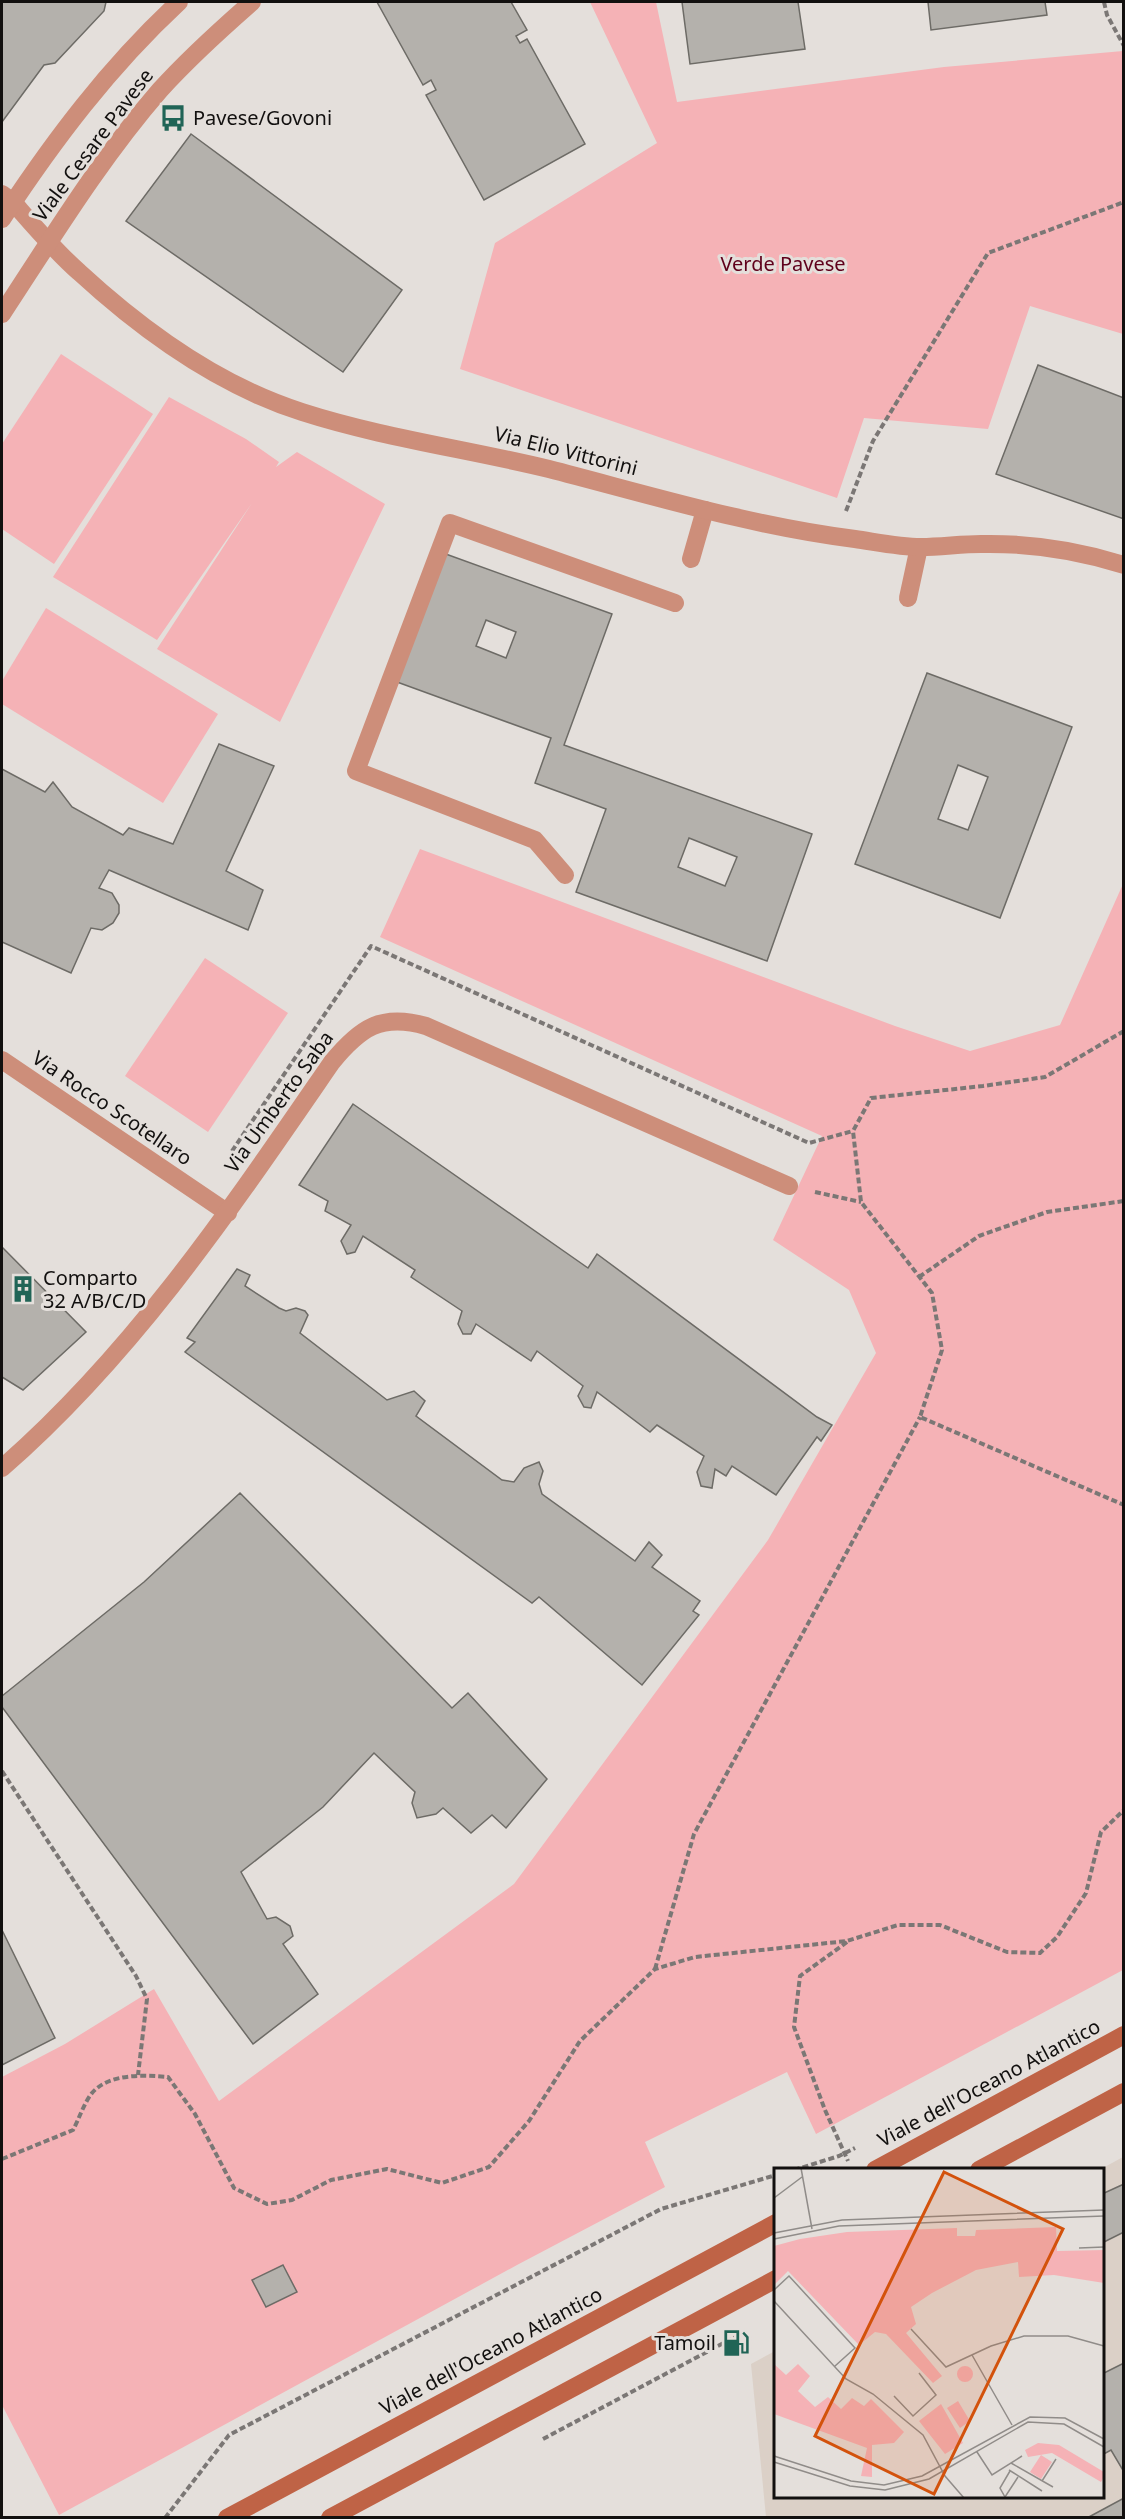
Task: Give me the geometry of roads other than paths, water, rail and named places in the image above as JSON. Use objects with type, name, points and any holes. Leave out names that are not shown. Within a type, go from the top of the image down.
[{"type":"main road","name":"Viale dell'Oceano Atlantico","points":[[877,2168],[1124,2035]]},
{"type":"main road","points":[[981,2168],[1124,2092]]},
{"type":"main road","name":"Viale dell'Oceano Atlantico","points":[[227,2517],[774,2224]]},
{"type":"main road","points":[[330,2517],[774,2280]]},
{"type":"street","name":"Viale Cesare Pavese","points":[[2,219],[7,198],[115,64],[178,2]]},
{"type":"street","name":"Viale Cesare Pavese","points":[[2,314],[102,165],[159,92],[252,2]]},
{"type":"street","name":"Viale Cesare Pavese","points":[[7,198],[49,242]]},
{"type":"street","name":"Via Elio Vittorini","points":[[49,242],[92,284],[187,356],[234,383],[283,405],[336,422],[524,463],[705,510],[841,538],[919,547],[981,543],[1046,547],[1082,553],[1124,565]]},
{"type":"street","points":[[691,559],[705,510]]},
{"type":"street","points":[[566,875],[535,840],[356,771],[450,523],[675,603]]},
{"type":"street","points":[[908,598],[919,547]]},
{"type":"street","name":"Via Umberto Saba","points":[[2,1468],[45,1428],[113,1358],[169,1292],[228,1213],[332,1062],[363,1030],[389,1021],[400,1020],[426,1026],[789,1186]]},
{"type":"street","name":"Via Rocco Scotellaro","points":[[2,1060],[228,1213]]},
{"type":"place","name":"Pavese/Govoni","points":[[173,118]]},
{"type":"place","name":"Comparto 32 A/B/C/D","points":[[23,1289]]},
{"type":"place","name":"Tamoil","points":[[736,2343]]},
{"type":"park label","name":"Verde Pavese","points":[[783,264]]}]
